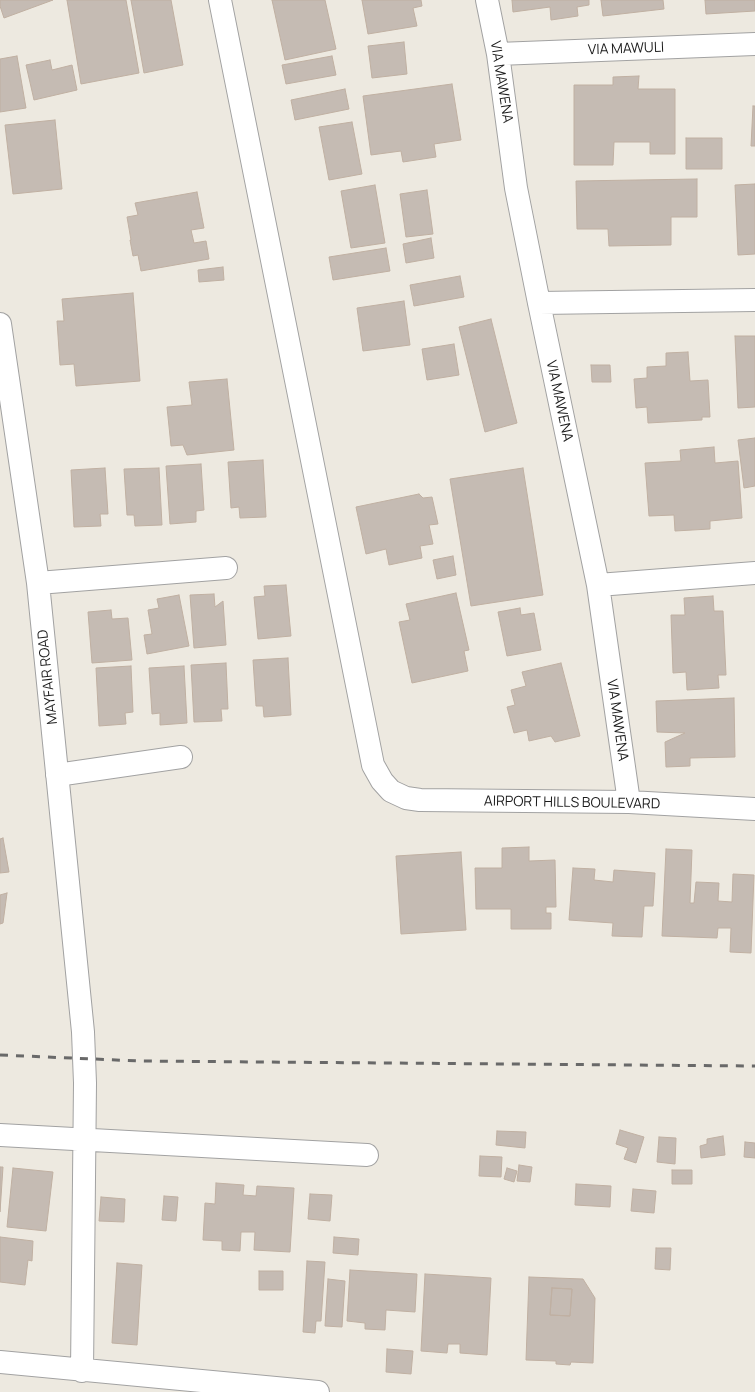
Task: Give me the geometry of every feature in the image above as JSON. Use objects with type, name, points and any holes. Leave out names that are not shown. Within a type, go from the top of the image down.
[{"type":"street","name":"AIRPORT HILLS BOULEVARD","points":[[220,0],[373,765],[382,781],[391,791],[406,798],[420,800],[628,802],[755,809]]},
{"type":"street","name":"VIA MAWENA","points":[[487,0],[498,54],[516,188],[598,585],[628,802]]},
{"type":"street","name":"VIA MAWULI","points":[[498,54],[755,44]]},
{"type":"street","points":[[539,303],[755,300]]},
{"type":"street","name":"MAYFAIR ROAD","points":[[0,324],[38,582],[84,1032],[85,1083],[82,1370]]},
{"type":"street","points":[[38,582],[226,568]]},
{"type":"street","points":[[598,585],[755,573]]},
{"type":"street","points":[[57,775],[181,757]]},
{"type":"street","points":[[0,1135],[367,1155]]},
{"type":"street","points":[[0,1362],[318,1392]]},
{"type":"building","points":[[0,0],[53,0],[4,18],[0,6]]},
{"type":"building","points":[[67,0],[126,0],[139,73],[81,84]]},
{"type":"building","points":[[131,0],[171,0],[183,65],[144,73]]},
{"type":"building","points":[[272,0],[325,0],[336,49],[285,60]]},
{"type":"building","points":[[362,0],[421,0],[422,6],[413,8],[417,26],[368,34]]},
{"type":"building","points":[[512,0],[589,0],[589,5],[577,7],[578,16],[551,20],[550,7],[513,12]]},
{"type":"building","points":[[601,0],[663,0],[664,9],[603,16]]},
{"type":"building","points":[[705,0],[755,0],[755,11],[706,14]]},
{"type":"building","points":[[404,42],[407,74],[372,78],[368,46]]},
{"type":"building","points":[[17,56],[26,108],[0,112],[0,59]]},
{"type":"building","points":[[332,56],[336,75],[286,84],[282,65]]},
{"type":"building","points":[[50,60],[52,70],[72,65],[77,90],[34,100],[26,65]]},
{"type":"building","points":[[639,76],[638,89],[675,89],[675,154],[650,154],[650,142],[614,142],[613,165],[574,165],[574,85],[613,85],[613,77]]},
{"type":"building","points":[[452,84],[461,140],[434,144],[436,157],[403,162],[401,151],[371,155],[363,96]]},
{"type":"building","points":[[345,89],[349,109],[295,120],[291,100]]},
{"type":"building","points":[[753,106],[755,106],[755,146],[751,146]]},
{"type":"building","points":[[55,120],[62,189],[13,194],[5,125]]},
{"type":"building","points":[[352,122],[362,174],[329,180],[319,127]]},
{"type":"building","points":[[686,138],[722,138],[722,169],[686,169]]},
{"type":"building","points":[[697,179],[697,217],[671,217],[671,245],[609,246],[608,229],[577,229],[576,181]]},
{"type":"building","points":[[755,184],[755,254],[738,255],[735,185]]},
{"type":"building","points":[[375,185],[385,243],[351,248],[341,191]]},
{"type":"building","points":[[427,190],[433,234],[406,237],[400,194]]},
{"type":"building","points":[[197,192],[204,228],[191,230],[194,243],[206,241],[209,259],[141,271],[138,255],[133,256],[127,217],[138,215],[135,203]]},
{"type":"building","points":[[431,238],[434,258],[406,263],[403,244]]},
{"type":"building","points":[[386,248],[390,271],[333,280],[329,257]]},
{"type":"building","points":[[223,267],[224,280],[199,282],[198,270]]},
{"type":"building","points":[[460,276],[464,297],[414,306],[410,285]]},
{"type":"building","points":[[133,293],[140,381],[76,386],[74,364],[60,365],[57,321],[64,321],[62,299]]},
{"type":"building","points":[[404,301],[410,345],[363,351],[357,308]]},
{"type":"building","points":[[491,319],[517,423],[485,432],[459,327]]},
{"type":"building","points":[[735,336],[755,336],[755,407],[738,408]]},
{"type":"building","points":[[454,344],[459,375],[427,380],[422,349]]},
{"type":"building","points":[[688,352],[690,381],[708,380],[710,417],[702,417],[702,420],[648,423],[647,407],[636,408],[634,379],[647,378],[647,367],[666,366],[666,353]]},
{"type":"building","points":[[591,365],[610,365],[611,382],[592,382]]},
{"type":"building","points":[[227,379],[234,450],[187,455],[183,445],[171,446],[167,407],[192,405],[189,382]]},
{"type":"building","points":[[755,438],[755,486],[744,488],[738,440]]},
{"type":"building","points":[[714,447],[715,463],[738,461],[742,518],[710,521],[710,529],[675,531],[674,515],[649,516],[645,463],[681,461],[680,450]]},
{"type":"building","points":[[263,460],[266,517],[240,518],[239,507],[231,508],[228,462]]},
{"type":"building","points":[[201,464],[204,510],[196,511],[196,522],[170,524],[166,466]]},
{"type":"building","points":[[105,468],[108,514],[100,514],[101,526],[74,527],[71,470]]},
{"type":"building","points":[[159,468],[162,525],[135,526],[134,515],[127,515],[124,469]]},
{"type":"building","points":[[523,468],[543,595],[471,606],[450,479]]},
{"type":"building","points":[[419,494],[423,498],[432,497],[438,524],[429,525],[433,544],[420,546],[422,558],[389,565],[386,549],[366,554],[356,507]]},
{"type":"building","points":[[453,556],[456,575],[437,579],[433,560]]},
{"type":"building","points":[[286,585],[291,636],[258,639],[254,597],[265,596],[264,586]]},
{"type":"building","points":[[456,593],[469,650],[464,651],[468,671],[412,683],[399,622],[410,620],[406,604]]},
{"type":"building","points":[[214,594],[215,607],[223,601],[226,645],[194,648],[190,595]]},
{"type":"building","points":[[179,595],[189,646],[147,654],[144,635],[152,634],[148,610],[159,608],[157,599]]},
{"type":"building","points":[[713,596],[714,611],[723,611],[726,675],[718,675],[719,688],[687,690],[686,672],[673,673],[671,615],[685,615],[684,598]]},
{"type":"building","points":[[520,608],[521,615],[534,613],[541,650],[507,656],[498,612]]},
{"type":"building","points":[[111,610],[112,619],[128,618],[132,660],[92,663],[88,612]]},
{"type":"building","points":[[288,658],[291,715],[264,717],[263,706],[256,706],[253,660]]},
{"type":"building","points":[[226,663],[228,709],[221,709],[222,721],[194,722],[191,665]]},
{"type":"building","points":[[561,663],[580,736],[555,742],[551,736],[529,741],[527,730],[514,733],[507,707],[515,705],[511,690],[526,686],[522,672]]},
{"type":"building","points":[[131,666],[133,712],[125,713],[126,724],[99,726],[96,668]]},
{"type":"building","points":[[184,666],[187,723],[160,725],[160,713],[152,714],[149,668]]},
{"type":"building","points":[[734,698],[735,757],[690,758],[690,766],[666,767],[665,742],[685,733],[657,732],[656,701]]},
{"type":"building","points":[[3,838],[9,872],[0,873],[0,839]]},
{"type":"building","points":[[529,847],[529,861],[555,860],[556,907],[546,907],[546,913],[551,913],[551,929],[511,929],[511,909],[476,909],[475,868],[502,868],[502,848]]},
{"type":"building","points":[[666,849],[692,850],[690,903],[694,903],[696,882],[719,883],[718,901],[732,902],[733,874],[754,875],[751,953],[730,952],[731,928],[718,928],[717,938],[662,936]]},
{"type":"building","points":[[461,852],[466,930],[401,934],[396,856]]},
{"type":"building","points":[[573,868],[595,869],[594,880],[613,882],[614,870],[655,873],[653,906],[644,906],[642,937],[612,936],[613,923],[569,920]]},
{"type":"building","points":[[7,893],[3,923],[0,924],[0,895]]},
{"type":"building","points":[[620,1130],[644,1137],[636,1163],[624,1159],[628,1148],[616,1144]]},
{"type":"building","points":[[497,1131],[526,1132],[525,1148],[496,1145]]},
{"type":"building","points":[[723,1136],[725,1155],[701,1158],[700,1146],[707,1144],[707,1139]]},
{"type":"building","points":[[659,1137],[676,1138],[675,1164],[657,1162]]},
{"type":"building","points":[[745,1142],[755,1143],[755,1158],[744,1157]]},
{"type":"building","points":[[480,1156],[502,1157],[501,1177],[479,1176]]},
{"type":"building","points":[[519,1165],[532,1167],[530,1182],[517,1181]]},
{"type":"building","points":[[0,1167],[3,1167],[0,1212]]},
{"type":"building","points":[[13,1168],[53,1172],[46,1231],[7,1227]]},
{"type":"building","points":[[507,1168],[517,1171],[514,1182],[504,1179]]},
{"type":"building","points":[[672,1170],[692,1170],[692,1184],[672,1184]]},
{"type":"building","points":[[216,1183],[244,1185],[243,1195],[256,1196],[257,1186],[294,1188],[290,1252],[254,1250],[255,1232],[241,1232],[240,1251],[222,1250],[222,1241],[203,1240],[205,1203],[215,1204]]},
{"type":"building","points":[[576,1184],[611,1186],[610,1207],[575,1205]]},
{"type":"building","points":[[633,1189],[656,1191],[654,1213],[631,1211]]},
{"type":"building","points":[[310,1194],[332,1195],[330,1221],[308,1219]]},
{"type":"building","points":[[164,1196],[178,1197],[176,1221],[162,1220]]},
{"type":"building","points":[[101,1197],[125,1199],[124,1222],[99,1221]]},
{"type":"building","points":[[0,1237],[33,1241],[32,1261],[28,1260],[25,1285],[0,1282]]},
{"type":"building","points":[[334,1237],[359,1239],[358,1255],[333,1253]]},
{"type":"building","points":[[656,1248],[671,1248],[670,1270],[655,1269]]},
{"type":"building","points":[[307,1261],[325,1262],[321,1321],[316,1321],[315,1333],[303,1332]]},
{"type":"building","points":[[117,1263],[142,1265],[137,1345],[112,1343]]},
{"type":"building","points":[[350,1270],[417,1274],[415,1312],[386,1310],[385,1330],[365,1329],[365,1323],[347,1321]]},
{"type":"building","points":[[259,1271],[283,1271],[283,1290],[259,1290]]},
{"type":"building","points":[[425,1274],[491,1278],[487,1355],[460,1353],[460,1344],[448,1344],[447,1353],[421,1351]]},
{"type":"building","points":[[529,1277],[583,1279],[595,1298],[593,1363],[571,1362],[570,1365],[556,1364],[556,1361],[526,1360]],"holes":[[[552,1288],[572,1289],[570,1316],[550,1315]]]},
{"type":"building","points":[[328,1279],[345,1281],[342,1327],[325,1326]]},
{"type":"building","points":[[552,1288],[572,1289],[570,1316],[550,1315]]},
{"type":"building","points":[[387,1349],[413,1351],[411,1374],[386,1372]]},
{"type":"railway","points":[[0,1055],[140,1061],[755,1066]]}]
